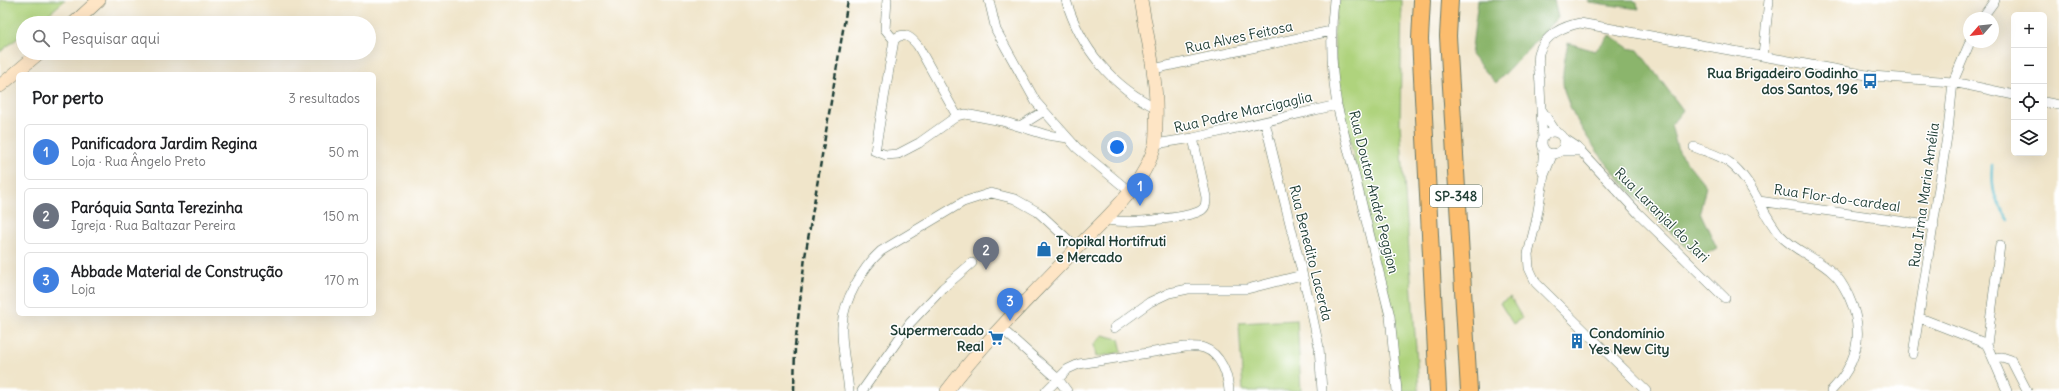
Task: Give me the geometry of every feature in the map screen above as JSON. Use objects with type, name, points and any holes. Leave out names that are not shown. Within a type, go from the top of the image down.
[{"type":"highway","name":"SP-348","points":[[1422,0],[1421,54],[1438,391]]},
{"type":"highway","name":"SP-348","points":[[1450,0],[1448,36],[1469,391]]},
{"type":"street","points":[[82,16],[99,0]]},
{"type":"street","points":[[887,0],[885,29],[894,40]]},
{"type":"street","points":[[981,0],[989,5],[996,30],[1029,90],[1044,111],[1068,138],[1130,192]]},
{"type":"street","points":[[1066,0],[1076,28],[1091,53],[1108,73],[1144,102],[1157,108]]},
{"type":"street","points":[[947,391],[965,367],[1130,192],[1143,172],[1155,144],[1157,108],[1153,69],[1141,0]]},
{"type":"street","name":"Rua Doutor André Peggion","points":[[1334,0],[1331,32],[1332,74],[1337,105],[1390,316],[1397,391]]},
{"type":"street","points":[[1763,56],[1768,0]]},
{"type":"street","points":[[1986,12],[1995,0]]},
{"type":"street","points":[[1544,175],[1542,170],[1544,149],[1542,141],[1540,52],[1551,36],[1562,28],[1574,24],[1587,23],[1872,76],[1953,82],[2011,94]]},
{"type":"street","name":"Rua Alves Feitosa","points":[[1153,69],[1331,32]]},
{"type":"street","points":[[957,116],[911,38],[901,35],[894,40],[875,151],[886,155],[898,154],[919,143],[957,116],[965,114],[1020,126],[1047,135],[1068,138]]},
{"type":"street","name":"Rua Irma Maria Amélia","points":[[1913,354],[1934,226],[1948,130],[1953,82],[1967,48]]},
{"type":"street","points":[[17,72],[31,60]]},
{"type":"street","points":[[0,86],[16,72]]},
{"type":"street","points":[[2047,103],[2059,105]]},
{"type":"street","name":"Rua Padre Marcigaglia","points":[[1155,144],[1193,138],[1337,105]]},
{"type":"street","points":[[1541,109],[1559,134],[1563,145],[1556,152],[1544,175],[1536,222],[1528,254],[1529,268],[1533,278],[1646,391]]},
{"type":"street","points":[[1020,126],[1044,111]]},
{"type":"street","name":"Rua Benedito Lacerda","points":[[1265,122],[1319,347],[1322,391]]},
{"type":"street","points":[[1543,137],[1549,132],[1559,134]]},
{"type":"street","name":"Rua Laranjal do Jari","points":[[1559,134],[1581,151],[1638,213],[1725,298]]},
{"type":"street","points":[[1105,219],[1121,222],[1168,217],[1201,210],[1206,206],[1206,197],[1193,138]]},
{"type":"street","points":[[1694,148],[1729,162],[1747,182],[1770,221],[1788,243],[1834,274],[1844,287],[1857,320],[1856,351],[1846,374],[1831,391]]},
{"type":"street","points":[[1544,149],[1556,152],[1581,151]]},
{"type":"street","points":[[849,391],[842,327],[844,310],[869,261],[881,251],[963,202],[991,193],[1015,199],[1038,212],[1077,248]]},
{"type":"street","name":"Rua Flor-do-cardeal","points":[[1759,201],[1934,226]]},
{"type":"street","points":[[1987,345],[2000,244]]},
{"type":"street","points":[[862,391],[910,323],[944,288],[972,263]]},
{"type":"street","points":[[1114,328],[1150,302],[1168,293],[1188,289],[1248,289],[1302,275]]},
{"type":"street","points":[[1920,318],[1987,345],[1994,358],[2007,391]]},
{"type":"street","points":[[1001,328],[1058,379],[1067,391]]},
{"type":"street","points":[[1046,391],[1068,369],[1079,364],[1185,347],[1206,348],[1214,354],[1221,363],[1226,374],[1229,391]]},
{"type":"street","points":[[1994,358],[2002,356],[2011,360],[2027,391]]},
{"type":"green space","points":[[0,0],[65,0],[46,16],[16,16],[16,39],[0,52]]},
{"type":"green space","points":[[1338,0],[1402,0],[1400,124],[1419,391],[1400,391],[1400,378],[1336,73],[1334,32]]},
{"type":"green space","points":[[1478,0],[1554,0],[1558,18],[1496,83],[1471,55]]},
{"type":"green space","points":[[1587,0],[1634,0],[1639,9],[1589,2]]},
{"type":"green space","points":[[1610,35],[1628,48],[1638,50],[1683,110],[1671,125],[1678,151],[1706,186],[1700,212],[1717,248],[1698,258],[1661,223],[1604,161],[1575,116],[1565,94],[1563,75],[1568,43],[1595,51]]},
{"type":"green space","points":[[1510,297],[1522,318],[1513,324],[1500,303]]},
{"type":"green space","points":[[1297,320],[1301,391],[1243,391],[1239,323]]},
{"type":"green space","points":[[1103,335],[1119,339],[1122,352],[1096,357],[1094,344]]},
{"type":"waterway","points":[[1993,165],[1993,188],[1997,200],[2009,220]]},
{"type":"railway","points":[[794,391],[795,346],[805,257],[848,0]]},
{"type":"place","name":"Rua Brigadeiro Godinho dos Santos, 196","points":[[1870,81]]},
{"type":"place","name":"Panificadora Jardim Regina","points":[[1140,206]]},
{"type":"place","name":"Tropikal Hortifruti e Mercado","points":[[1044,249]]},
{"type":"place","name":"Paróquia Santa Terezinha","points":[[986,270]]},
{"type":"place","name":"Abbade Material de Construção","points":[[1010,321]]},
{"type":"place","name":"Supermercado Real","points":[[996,338]]},
{"type":"place","name":"Condomínio Yes New City","points":[[1577,341]]}]
